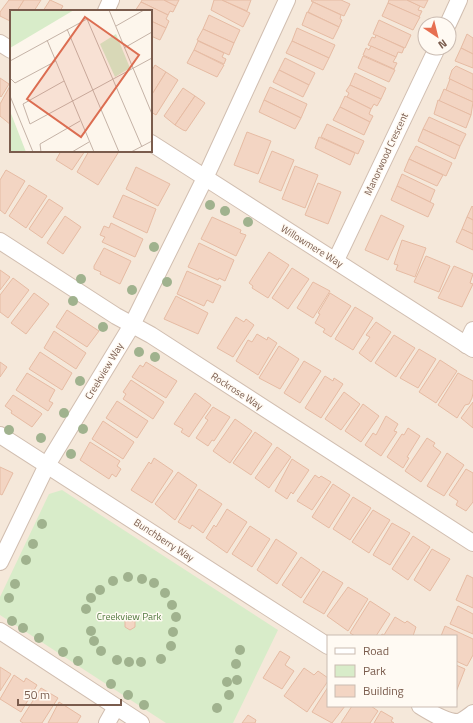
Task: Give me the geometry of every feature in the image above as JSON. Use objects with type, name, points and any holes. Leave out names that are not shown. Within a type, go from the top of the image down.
[{"type":"street","points":[[106,10],[111,0]]},
{"type":"street","points":[[204,178],[287,0]]},
{"type":"street","points":[[452,16],[459,0]]},
{"type":"street","points":[[0,43],[10,49]]},
{"type":"street","name":"Manorwood Crescent","points":[[336,260],[432,56]]},
{"type":"street","name":"Willowmere Way","points":[[152,144],[470,347]]},
{"type":"street","name":"Creekview Way","points":[[0,562],[48,465],[132,325],[204,178]]},
{"type":"street","name":"Rockrose Way","points":[[0,241],[132,325],[151,335],[473,543]]},
{"type":"street","points":[[470,347],[473,330]]},
{"type":"street","name":"Bunchberry Way","points":[[0,435],[327,645]]},
{"type":"street","points":[[0,631],[141,723]]},
{"type":"street","points":[[107,723],[116,707]]},
{"type":"street","points":[[422,707],[449,722],[458,722],[473,713]]},
{"type":"shaded area","points":[[0,0],[473,0],[473,723],[0,723]]},
{"type":"green space","name":"Creekview Park","points":[[62,490],[278,630],[233,723],[166,723],[0,615],[0,597],[49,494]]},
{"type":"building","points":[[9,0],[24,0],[18,10],[10,10],[10,21],[0,16],[0,12]]},
{"type":"building","points":[[24,0],[41,0],[35,10],[18,10]]},
{"type":"building","points":[[50,0],[63,6],[61,10],[44,10]]},
{"type":"building","points":[[142,0],[164,0],[176,6],[173,12],[170,11],[168,15],[141,2]]},
{"type":"building","points":[[164,0],[179,0],[176,6]]},
{"type":"building","points":[[214,0],[222,0],[250,13],[243,27],[211,10]]},
{"type":"building","points":[[222,0],[251,0],[247,11]]},
{"type":"building","points":[[341,0],[350,4],[344,16],[311,1]]},
{"type":"building","points":[[389,0],[407,0],[420,6],[418,10],[422,11],[420,16],[417,16],[388,3]]},
{"type":"building","points":[[407,0],[428,0],[424,8]]},
{"type":"building","points":[[141,2],[168,15],[166,19],[169,21],[166,28],[152,21],[152,10],[136,10]]},
{"type":"building","points":[[313,2],[341,15],[340,19],[342,20],[339,27],[308,12]]},
{"type":"building","points":[[388,3],[418,16],[417,23],[413,30],[382,16]]},
{"type":"building","points":[[307,12],[339,27],[333,39],[302,25]]},
{"type":"building","points":[[209,15],[240,30],[234,43],[203,29]]},
{"type":"building","points":[[379,20],[411,35],[405,48],[373,34]]},
{"type":"building","points":[[152,21],[166,28],[160,40],[152,36]]},
{"type":"building","points":[[297,28],[335,45],[329,58],[292,41]]},
{"type":"building","points":[[203,29],[234,43],[229,55],[197,40]]},
{"type":"building","points":[[467,34],[473,38],[473,54],[461,48]]},
{"type":"building","points":[[376,35],[404,48],[402,53],[398,52],[396,57],[368,45],[372,37],[375,38]]},
{"type":"building","points":[[198,41],[224,53],[222,57],[226,59],[224,64],[194,50]]},
{"type":"building","points":[[292,41],[329,58],[323,70],[286,53]]},
{"type":"building","points":[[371,46],[396,57],[393,62],[397,63],[394,69],[363,55],[366,48],[369,50]]},
{"type":"building","points":[[461,48],[473,54],[473,68],[455,61]]},
{"type":"building","points":[[194,50],[224,65],[217,77],[187,63]]},
{"type":"building","points":[[363,56],[395,70],[389,82],[358,68]]},
{"type":"building","points":[[285,58],[315,73],[309,85],[279,70]]},
{"type":"building","points":[[155,65],[166,72],[152,94],[152,70]]},
{"type":"building","points":[[456,66],[473,74],[473,90],[449,79],[452,70]]},
{"type":"building","points":[[279,70],[309,85],[303,97],[273,82]]},
{"type":"building","points":[[166,72],[178,80],[156,115],[152,113],[152,94]]},
{"type":"building","points":[[355,73],[386,88],[381,99],[350,85]]},
{"type":"building","points":[[0,78],[9,84],[1,97],[0,96]]},
{"type":"building","points":[[450,79],[473,90],[473,102],[446,90]]},
{"type":"building","points":[[350,85],[381,99],[377,106],[374,104],[371,109],[347,97],[349,93],[346,91]]},
{"type":"building","points":[[10,86],[10,124],[0,116],[0,104]]},
{"type":"building","points":[[270,87],[307,104],[301,118],[264,100]]},
{"type":"building","points":[[183,88],[195,96],[175,125],[164,116]]},
{"type":"building","points":[[444,89],[473,102],[471,115],[439,101]]},
{"type":"building","points":[[195,96],[205,103],[186,131],[175,125]]},
{"type":"building","points":[[345,96],[371,109],[369,114],[373,116],[370,122],[340,107]]},
{"type":"building","points":[[264,100],[301,118],[295,129],[259,112]]},
{"type":"building","points":[[438,100],[471,115],[466,128],[434,114]]},
{"type":"building","points":[[340,107],[370,122],[364,135],[333,120]]},
{"type":"building","points":[[429,117],[466,134],[460,146],[423,129]]},
{"type":"building","points":[[327,124],[364,141],[358,154],[321,137]]},
{"type":"building","points":[[423,129],[460,146],[455,159],[418,141]]},
{"type":"building","points":[[247,132],[271,141],[258,174],[234,165]]},
{"type":"building","points":[[319,137],[355,153],[350,165],[315,148]]},
{"type":"building","points":[[416,146],[452,163],[446,176],[409,159]]},
{"type":"building","points":[[272,151],[294,160],[281,191],[259,182]]},
{"type":"building","points":[[60,152],[84,152],[72,170],[56,160]]},
{"type":"building","points":[[88,152],[118,153],[98,185],[77,172]]},
{"type":"building","points":[[409,159],[443,175],[437,186],[404,171]]},
{"type":"building","points":[[295,166],[318,175],[305,208],[282,199]]},
{"type":"building","points":[[136,167],[170,184],[158,206],[126,189]]},
{"type":"building","points":[[6,170],[25,181],[5,214],[0,210],[0,180]]},
{"type":"building","points":[[402,174],[435,190],[430,202],[397,186]]},
{"type":"building","points":[[318,183],[341,192],[328,224],[305,215]]},
{"type":"building","points":[[29,185],[47,196],[26,228],[9,216]]},
{"type":"building","points":[[397,186],[434,204],[428,217],[391,200]]},
{"type":"building","points":[[123,195],[156,209],[147,233],[113,217]]},
{"type":"building","points":[[49,199],[63,208],[42,238],[29,229]]},
{"type":"building","points":[[472,206],[473,207],[473,220],[467,217]]},
{"type":"building","points":[[381,215],[404,226],[388,260],[365,250]]},
{"type":"building","points":[[65,216],[81,227],[63,254],[47,243]]},
{"type":"building","points":[[212,217],[241,230],[240,233],[246,235],[236,256],[201,239]]},
{"type":"building","points":[[467,217],[473,220],[473,234],[462,229]]},
{"type":"building","points":[[111,223],[143,239],[135,257],[102,242],[105,237],[100,235],[104,226],[109,228]]},
{"type":"building","points":[[462,229],[473,234],[473,250],[456,242]]},
{"type":"building","points":[[402,240],[426,248],[415,277],[396,270],[398,265],[394,264]]},
{"type":"building","points":[[199,243],[234,260],[225,281],[219,278],[218,280],[188,267]]},
{"type":"building","points":[[104,248],[131,261],[120,284],[100,274],[101,272],[94,269],[94,266]]},
{"type":"building","points":[[269,252],[289,265],[268,298],[252,288],[253,286],[249,283]]},
{"type":"building","points":[[426,256],[450,266],[439,292],[414,282]]},
{"type":"building","points":[[454,266],[473,274],[470,283],[473,284],[462,307],[438,298]]},
{"type":"building","points":[[292,268],[309,279],[288,309],[272,298]]},
{"type":"building","points":[[0,270],[10,277],[0,290]]},
{"type":"building","points":[[187,271],[221,286],[213,303],[207,300],[204,306],[177,294]]},
{"type":"building","points":[[13,278],[29,290],[8,318],[0,312],[0,295]]},
{"type":"building","points":[[313,282],[330,291],[313,318],[297,308]]},
{"type":"building","points":[[34,293],[49,304],[26,334],[11,323]]},
{"type":"building","points":[[330,293],[351,306],[331,337],[323,332],[325,329],[315,323],[320,314],[318,313]]},
{"type":"building","points":[[176,296],[208,313],[198,334],[164,319]]},
{"type":"building","points":[[355,307],[373,318],[353,350],[335,339]]},
{"type":"building","points":[[67,310],[99,331],[87,347],[56,327]]},
{"type":"building","points":[[236,317],[244,322],[246,319],[254,325],[233,357],[217,348]]},
{"type":"building","points":[[376,322],[391,332],[371,362],[359,353],[370,337],[366,335]]},
{"type":"building","points":[[54,331],[86,353],[76,369],[44,348]]},
{"type":"building","points":[[257,334],[267,340],[268,337],[277,343],[258,375],[236,361],[248,340],[252,342]]},
{"type":"building","points":[[394,335],[415,348],[396,377],[375,363]]},
{"type":"building","points":[[279,346],[299,359],[280,389],[259,378]]},
{"type":"building","points":[[419,349],[436,359],[418,388],[400,378]]},
{"type":"building","points":[[40,352],[72,373],[62,390],[29,369]]},
{"type":"building","points":[[440,360],[457,371],[436,403],[419,392]]},
{"type":"building","points":[[304,361],[321,371],[300,403],[284,393]]},
{"type":"building","points":[[0,362],[7,367],[0,377]]},
{"type":"building","points":[[146,362],[177,381],[166,398],[132,377],[140,365],[143,367]]},
{"type":"building","points":[[27,373],[55,390],[49,401],[53,403],[48,411],[16,390]]},
{"type":"building","points":[[458,373],[473,381],[473,393],[469,404],[465,405],[457,418],[438,405]]},
{"type":"building","points":[[325,376],[333,381],[334,378],[343,384],[321,418],[305,408]]},
{"type":"building","points":[[131,380],[164,402],[153,419],[123,399],[126,394],[123,392]]},
{"type":"building","points":[[344,392],[360,404],[341,430],[325,419]]},
{"type":"building","points":[[195,393],[211,405],[189,437],[181,432],[183,429],[174,424]]},
{"type":"building","points":[[13,395],[42,414],[32,427],[11,413],[12,411],[5,406]]},
{"type":"building","points":[[117,401],[148,421],[137,438],[106,418]]},
{"type":"building","points":[[473,402],[473,428],[461,418]]},
{"type":"building","points":[[363,404],[379,416],[361,442],[345,431]]},
{"type":"building","points":[[213,407],[230,417],[214,441],[212,440],[208,446],[196,438],[208,420],[205,418]]},
{"type":"building","points":[[386,416],[398,424],[394,431],[397,432],[381,456],[365,445],[373,433],[376,435]]},
{"type":"building","points":[[235,419],[252,431],[230,463],[213,451]]},
{"type":"building","points":[[103,421],[134,442],[123,459],[92,439]]},
{"type":"building","points":[[408,428],[420,436],[407,457],[409,458],[403,468],[387,457],[402,434],[404,435]]},
{"type":"building","points":[[255,432],[272,444],[251,475],[233,463]]},
{"type":"building","points":[[427,438],[435,443],[433,446],[441,452],[421,482],[405,471]]},
{"type":"building","points":[[90,442],[120,461],[117,466],[121,469],[116,477],[112,474],[109,479],[80,460]]},
{"type":"building","points":[[277,447],[291,457],[269,488],[255,478]]},
{"type":"building","points":[[447,453],[464,465],[444,496],[427,486]]},
{"type":"building","points":[[154,458],[173,471],[152,503],[131,490],[149,462],[151,464]]},
{"type":"building","points":[[292,459],[309,470],[293,494],[291,492],[287,499],[275,491]]},
{"type":"building","points":[[0,467],[13,473],[2,495],[0,494]]},
{"type":"building","points":[[466,469],[473,473],[473,502],[466,511],[456,505],[458,501],[449,495]]},
{"type":"building","points":[[178,472],[197,485],[175,520],[155,504]]},
{"type":"building","points":[[315,475],[319,478],[321,476],[331,482],[312,510],[297,501]]},
{"type":"building","points":[[333,484],[350,495],[329,528],[312,517]]},
{"type":"building","points":[[199,489],[222,504],[203,533],[192,525],[190,529],[178,522]]},
{"type":"building","points":[[353,497],[371,508],[350,540],[333,529]]},
{"type":"building","points":[[227,509],[247,522],[227,553],[206,538],[214,525],[216,527]]},
{"type":"building","points":[[373,510],[390,520],[369,553],[352,542]]},
{"type":"building","points":[[392,523],[410,533],[390,565],[373,555]]},
{"type":"building","points":[[250,526],[270,539],[252,567],[232,554]]},
{"type":"building","points":[[413,536],[430,547],[408,580],[392,569]]},
{"type":"building","points":[[276,539],[297,553],[277,584],[257,570]]},
{"type":"building","points":[[432,549],[450,559],[430,591],[414,580]]},
{"type":"building","points":[[301,557],[320,570],[301,598],[282,585]]},
{"type":"building","points":[[323,571],[343,583],[324,614],[303,602]]},
{"type":"building","points":[[467,575],[473,578],[473,608],[456,600]]},
{"type":"building","points":[[348,587],[368,599],[348,631],[327,616]]},
{"type":"building","points":[[370,601],[390,614],[377,635],[353,635],[350,633]]},
{"type":"building","points":[[458,606],[473,614],[473,634],[450,624]]},
{"type":"building","points":[[395,617],[405,623],[407,621],[416,627],[413,635],[384,635]]},
{"type":"building","points":[[130,618],[135,621],[135,627],[130,630],[125,627],[125,621]]},
{"type":"building","points":[[445,626],[473,639],[473,655],[467,666],[457,661],[457,635],[441,635]]},
{"type":"building","points":[[280,651],[290,657],[285,665],[294,671],[282,689],[263,678]]},
{"type":"building","points":[[457,665],[465,669],[457,689]]},
{"type":"building","points":[[0,667],[11,674],[0,691]]},
{"type":"building","points":[[304,668],[314,675],[318,671],[327,677],[327,682],[307,712],[284,696]]},
{"type":"building","points":[[14,675],[24,682],[26,678],[37,685],[21,712],[0,699]]},
{"type":"building","points":[[41,688],[58,698],[42,723],[23,723],[20,721]]},
{"type":"building","points":[[327,689],[327,707],[344,707],[332,723],[312,712]]},
{"type":"building","points":[[59,702],[81,716],[77,723],[48,723]]},
{"type":"building","points":[[351,707],[372,707],[378,711],[370,723],[341,723]]},
{"type":"building","points":[[381,711],[393,718],[391,721],[394,723],[374,723]]},
{"type":"building","points":[[248,715],[256,720],[255,723],[242,723]]}]
